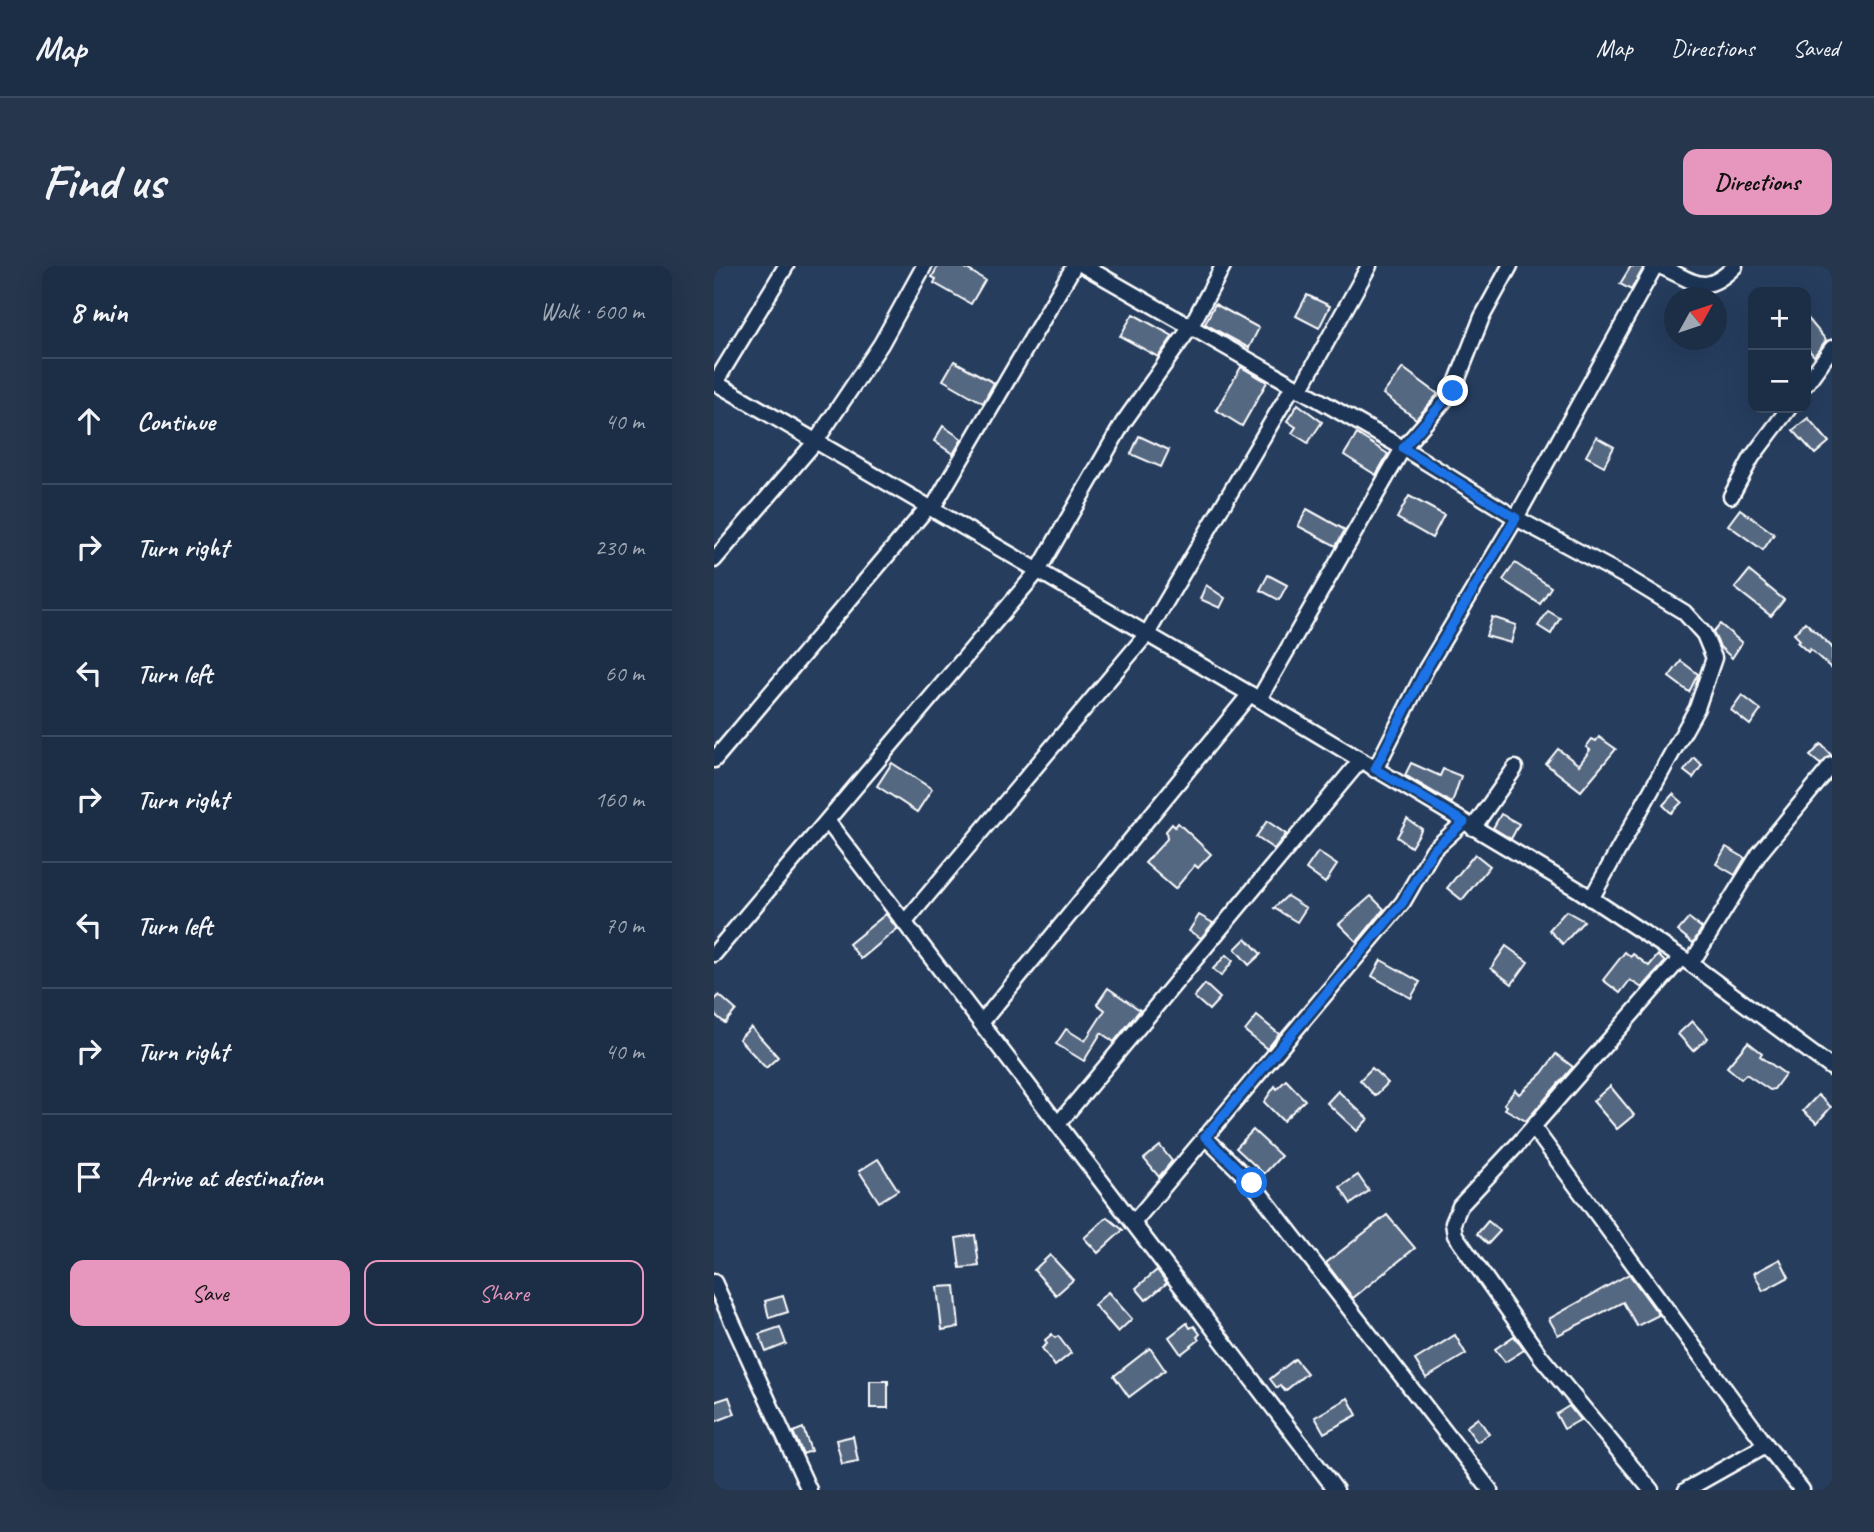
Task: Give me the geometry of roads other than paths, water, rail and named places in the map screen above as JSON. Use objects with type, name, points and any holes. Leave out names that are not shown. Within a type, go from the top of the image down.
[{"type":"street","points":[[786,266],[715,383],[1255,697],[1591,899],[1686,961],[1832,1067]]},
{"type":"street","points":[[714,560],[816,441],[881,344],[924,266]]},
{"type":"street","points":[[714,760],[930,508],[1074,266]]},
{"type":"street","points":[[1084,266],[1403,448],[1516,518],[1628,578],[1684,612],[1704,634],[1714,658],[1696,708],[1591,899]]},
{"type":"street","points":[[714,954],[1038,572],[1123,423],[1190,328],[1223,266]]},
{"type":"street","points":[[905,922],[1147,634],[1369,266]]},
{"type":"street","points":[[981,1023],[1255,697],[1403,448],[1453,391],[1482,317],[1510,266]]},
{"type":"street","points":[[1375,769],[1426,669],[1516,518],[1658,266],[1703,285],[1717,284],[1735,266]]},
{"type":"street","points":[[1811,377],[1832,348]]},
{"type":"street","points":[[1731,496],[1752,457],[1785,413]]},
{"type":"street","points":[[1058,1124],[1360,761]]},
{"type":"street","points":[[1651,1490],[1541,1357],[1455,1235],[1453,1223],[1460,1206],[1686,961],[1759,855],[1832,765]]},
{"type":"street","points":[[1133,1223],[1403,902],[1433,850],[1468,825],[1515,768]]},
{"type":"street","points":[[828,822],[1336,1490]]},
{"type":"street","points":[[1533,1127],[1801,1490]]},
{"type":"street","points":[[1205,1137],[1252,1183],[1490,1490]]},
{"type":"street","points":[[714,1282],[809,1490]]},
{"type":"street","points":[[1686,1490],[1766,1445]]}]
